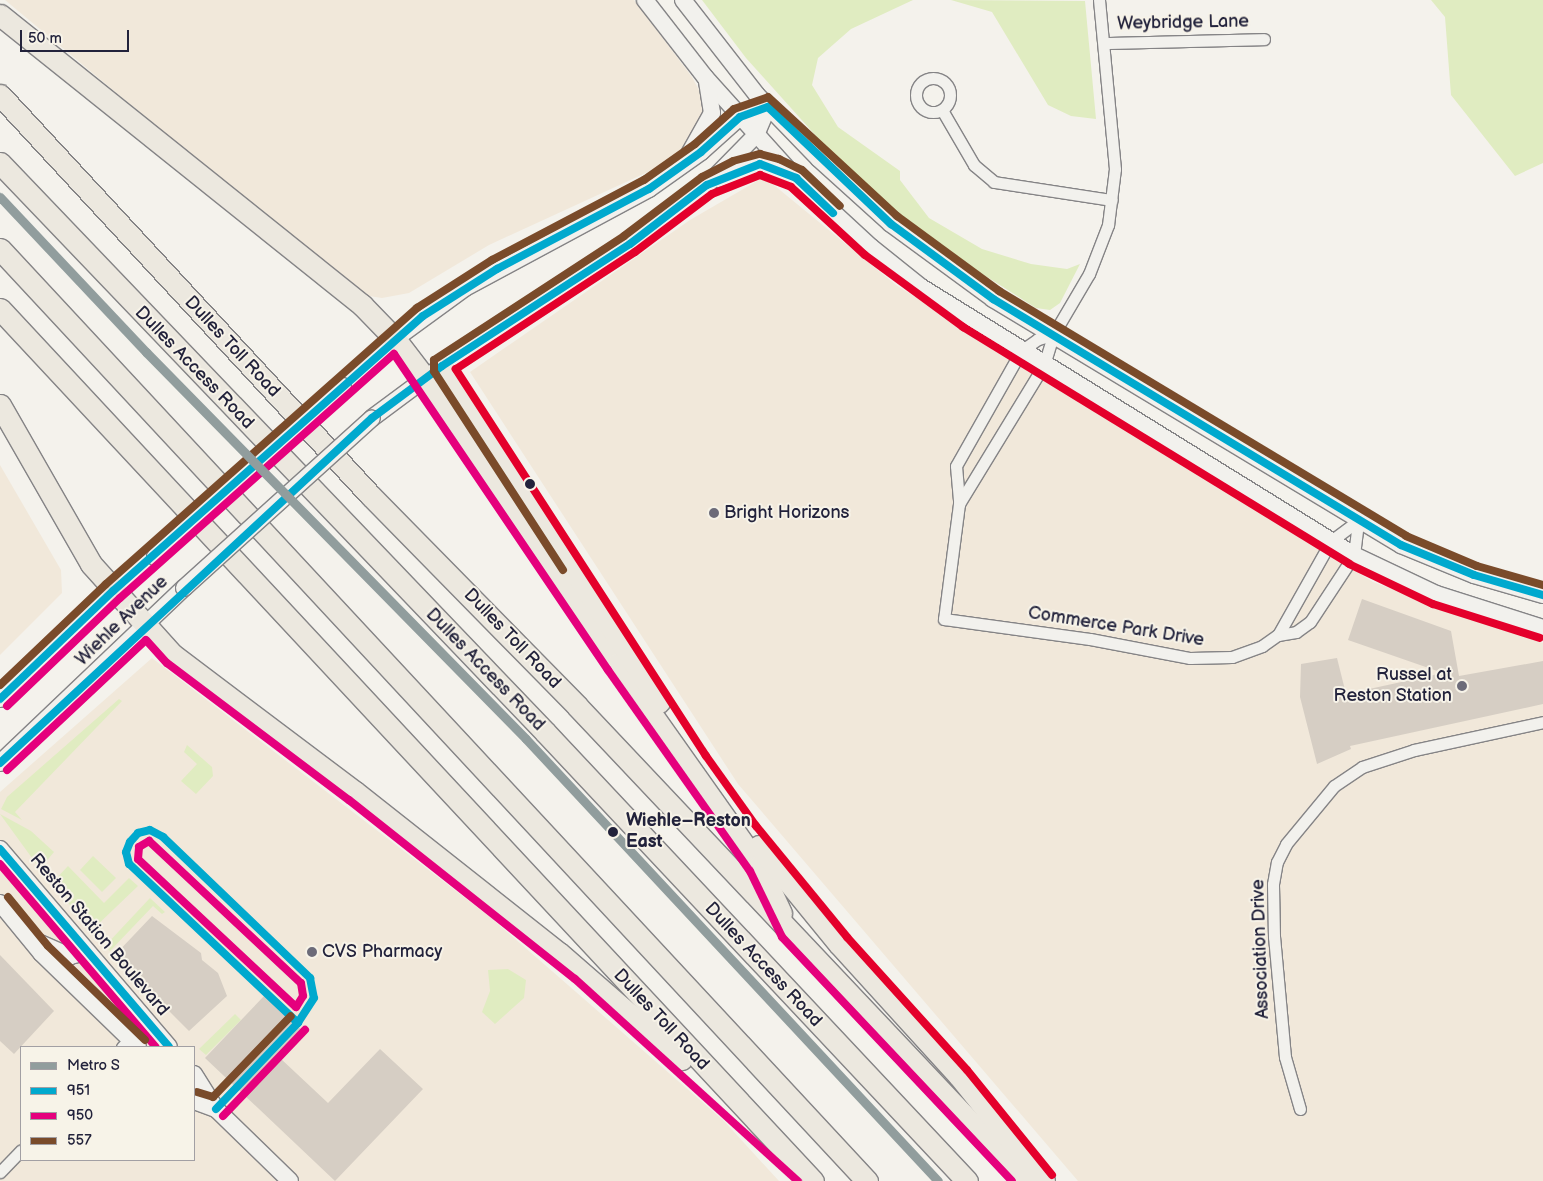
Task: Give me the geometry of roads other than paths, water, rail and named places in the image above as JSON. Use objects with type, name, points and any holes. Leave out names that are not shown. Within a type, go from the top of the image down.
[{"type":"highway","points":[[0,14],[362,305],[395,339],[434,372],[698,762],[748,832],[815,916],[959,1076],[1044,1181]]},
{"type":"highway","name":"Dulles Toll Road","points":[[0,95],[363,488],[577,706],[1026,1181]]},
{"type":"highway","name":"Dulles Access Road","points":[[0,163],[538,725],[967,1181]]},
{"type":"highway","points":[[0,248],[867,1181]]},
{"type":"highway","name":"Dulles Toll Road","points":[[0,309],[813,1181]]},
{"type":"highway","points":[[434,372],[610,656],[759,866],[790,931]]},
{"type":"highway","points":[[0,405],[90,564],[173,655],[355,792],[582,971],[791,1158]]},
{"type":"main road","points":[[645,0],[705,77],[796,178],[871,247],[921,287],[1044,366],[1354,555],[1436,594],[1543,628]]},
{"type":"main road","points":[[683,0],[768,107],[890,224],[992,299],[1358,521],[1450,567],[1543,595]]},
{"type":"main road","points":[[676,172],[699,141],[711,117],[712,97],[705,77]]},
{"type":"main road","name":"Wiehle Avenue","points":[[0,699],[113,591],[155,557],[395,339],[464,288],[676,172],[740,117],[768,107]]},
{"type":"main road","name":"Wiehle Avenue","points":[[0,763],[147,626],[184,588],[372,418],[434,372],[630,244],[707,185],[756,135],[768,107]]},
{"type":"main road","points":[[707,185],[737,170],[760,164],[796,178]]},
{"type":"main road","name":"Reston Station Boulevard","points":[[0,849],[168,1046]]},
{"type":"main road","points":[[0,903],[27,937],[130,1044]]},
{"type":"main road","points":[[27,937],[70,956],[86,952]]},
{"type":"main road","points":[[195,1076],[216,1109],[290,1181]]},
{"type":"main road","points":[[195,1101],[216,1109]]},
{"type":"street","points":[[959,504],[1044,366],[1053,335],[1100,250],[1112,200],[1113,138],[1099,0]]},
{"type":"street","name":"Weybridge Lane","points":[[1104,43],[1264,39]]},
{"type":"street","points":[[942,110],[974,165],[994,182],[1112,200]]},
{"type":"street","points":[[959,504],[955,481],[962,450],[1021,351],[1038,339],[1053,335]]},
{"type":"street","name":"Commerce Park Drive","points":[[959,504],[944,619],[1212,659],[1248,652],[1278,634],[1296,632],[1310,622],[1354,555],[1358,521]]},
{"type":"street","name":"Commerce Park Drive","points":[[1278,634],[1331,541],[1358,521]]},
{"type":"street","name":"Association Drive","points":[[1300,1109],[1285,1057],[1274,937],[1273,884],[1277,862],[1286,844],[1334,786],[1362,766],[1414,750],[1543,722]]},
{"type":"street","points":[[130,1044],[146,1022]]},
{"type":"street","points":[[0,1172],[20,1151]]},
{"type":"metro line","name":"S","points":[[0,197],[146,352],[526,739],[938,1181]]},
{"type":"place","name":"Bright Horizons","points":[[714,513]]},
{"type":"place","name":"Russel at Reston Station","points":[[1462,686]]},
{"type":"place","name":"Wiehle–Reston East","points":[[613,832]]},
{"type":"place","name":"CVS Pharmacy","points":[[312,952]]}]
